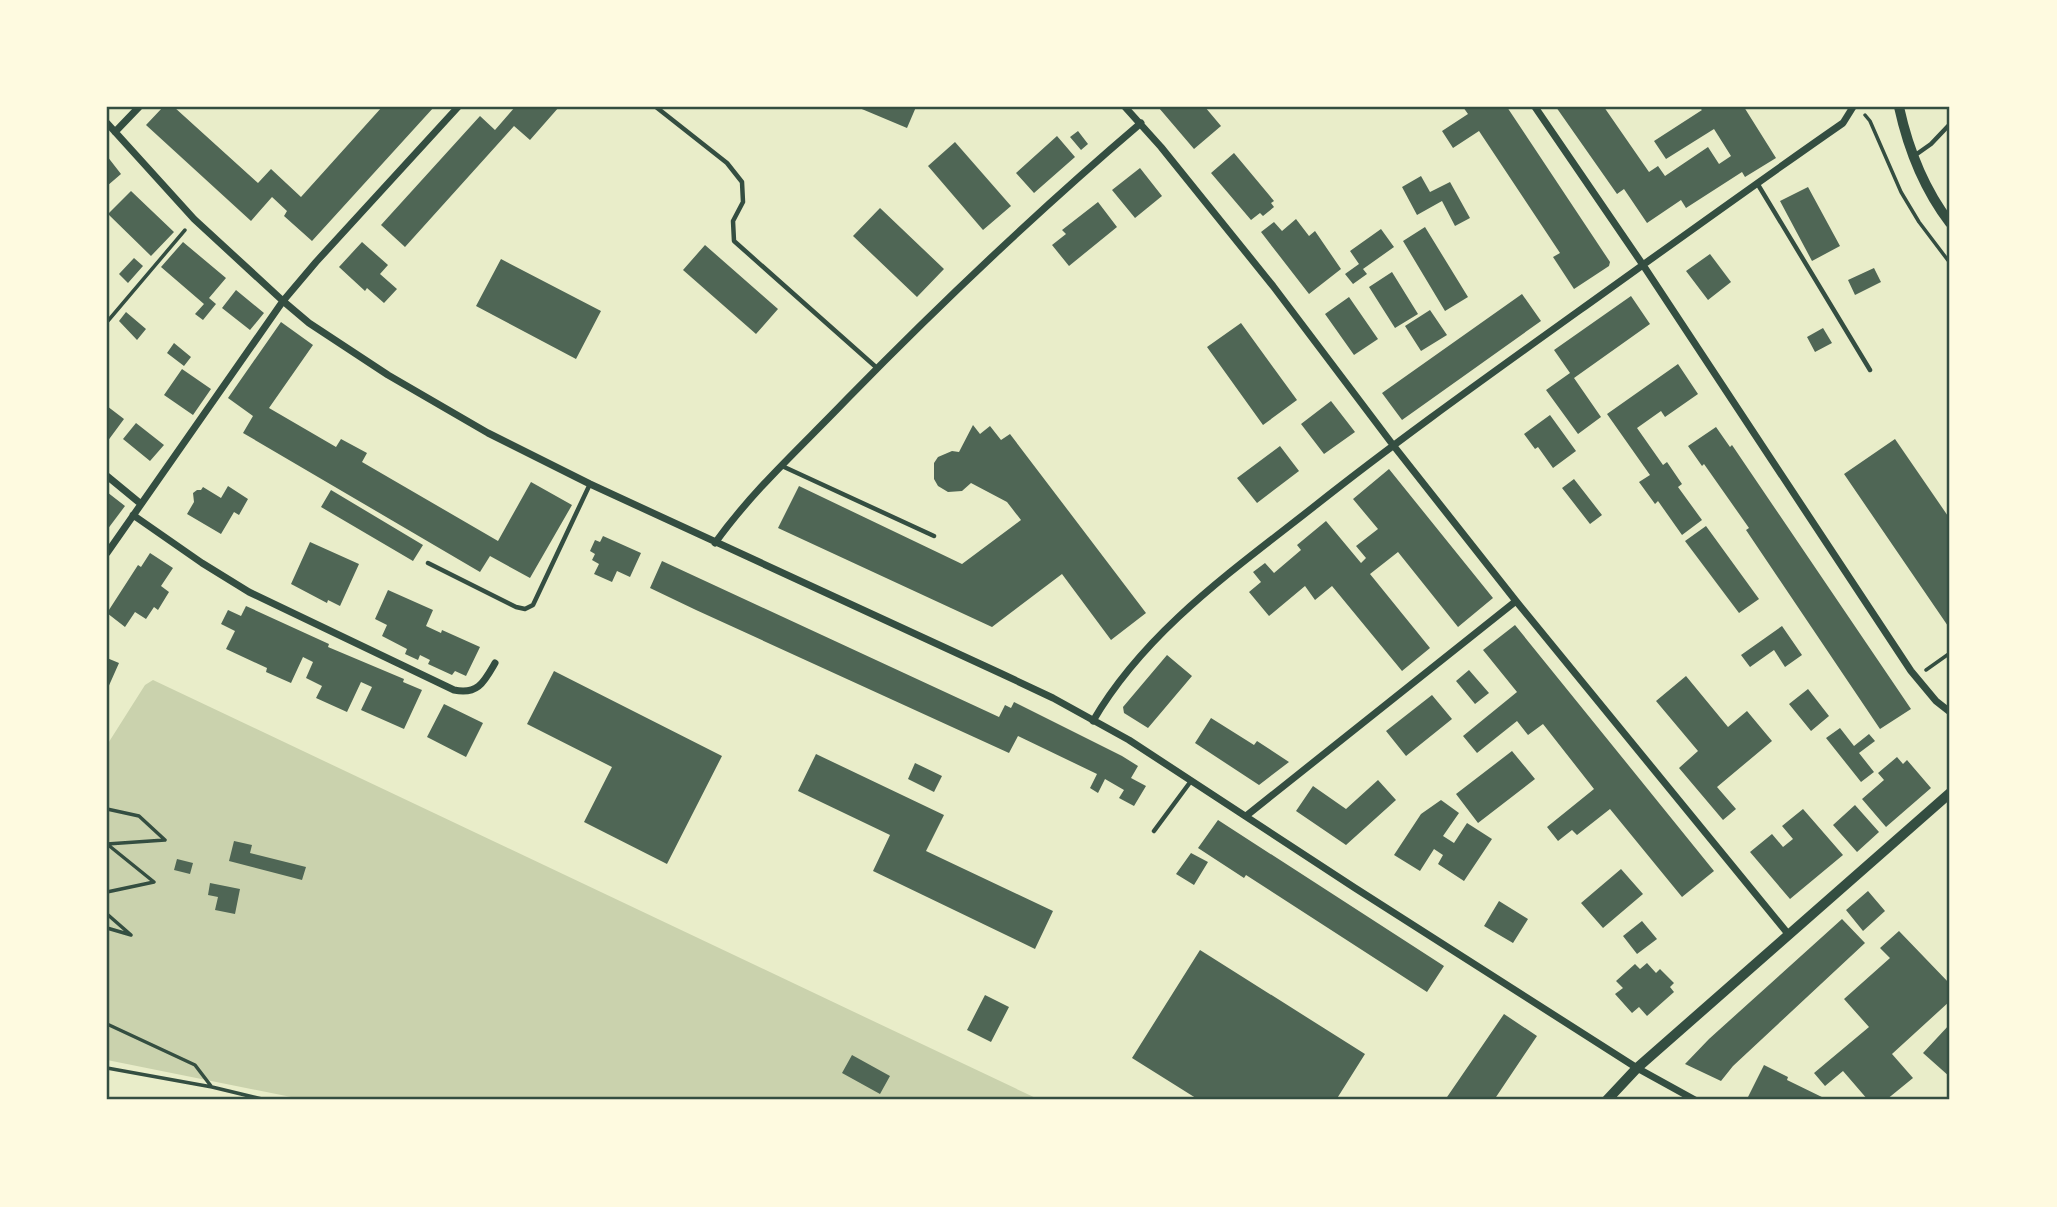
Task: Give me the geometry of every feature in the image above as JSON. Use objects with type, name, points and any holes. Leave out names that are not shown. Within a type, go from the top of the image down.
[{"type":"street","points":[[115,132],[139,107]]},
{"type":"street","points":[[107,553],[283,301],[457,107]]},
{"type":"street","points":[[1125,107],[1141,123],[1273,286],[1393,445],[1516,601],[1789,935]]},
{"type":"street","points":[[1535,107],[1916,677],[1936,701],[1950,712]]},
{"type":"street","points":[[1093,721],[1119,682],[1156,637],[1222,580],[1393,445],[1843,122],[1853,107]]},
{"type":"street","points":[[1899,107],[1913,156],[1950,223]]},
{"type":"street","points":[[107,123],[194,219],[309,323],[349,350],[488,433],[715,543],[1000,673],[1129,740],[1637,1069],[1695,1100]]},
{"type":"street","points":[[715,543],[750,499],[878,368],[1034,218],[1141,123]]},
{"type":"street","points":[[107,476],[141,504]]},
{"type":"street","points":[[133,515],[249,592],[454,690],[464,692],[479,687],[495,663]]},
{"type":"street","points":[[1246,816],[1516,601]]},
{"type":"street","points":[[1607,1100],[1637,1069],[1950,793]]},
{"type":"lane","points":[[656,107],[727,163],[742,182],[743,202],[733,220],[734,241],[878,368]]},
{"type":"lane","points":[[1913,156],[1931,144],[1950,124]]},
{"type":"lane","points":[[1756,183],[1870,370]]},
{"type":"lane","points":[[782,466],[934,536]]},
{"type":"lane","points":[[428,562],[516,607],[525,609],[533,605],[590,484]]},
{"type":"lane","points":[[1154,831],[1192,781]]},
{"type":"path","points":[[1863,114],[1870,121],[1901,192],[1919,222],[1950,263]]},
{"type":"path","points":[[107,322],[194,219]]},
{"type":"path","points":[[1916,677],[1950,653]]},
{"type":"path","points":[[107,809],[139,816],[165,840],[107,844],[154,882],[107,892]]},
{"type":"path","points":[[107,914],[131,935],[107,928]]},
{"type":"path","points":[[107,1024],[195,1065],[212,1087]]},
{"type":"path","points":[[107,1068],[266,1100]]},
{"type":"green space","points":[[153,680],[1040,1100],[306,1100],[107,1060],[107,745],[145,685]]},
{"type":"building","points":[[163,107],[174,107],[258,183],[271,169],[301,197],[382,107],[434,107],[312,241],[284,216],[287,211],[272,197],[251,221],[146,125]]},
{"type":"building","points":[[515,107],[559,107],[530,140],[514,126],[405,247],[381,225],[480,116],[495,130]]},
{"type":"building","points":[[857,107],[916,107],[907,128]]},
{"type":"building","points":[[1205,107],[1221,126],[1194,149],[1159,108]]},
{"type":"building","points":[[1463,107],[1507,107],[1610,262],[1609,266],[1574,289],[1553,257],[1560,253],[1479,131],[1453,148],[1442,131],[1468,114]]},
{"type":"building","points":[[1556,107],[1604,107],[1649,172],[1658,166],[1665,176],[1708,147],[1719,164],[1731,156],[1714,129],[1666,159],[1654,141],[1702,110],[1699,107],[1744,107],[1776,158],[1745,177],[1742,172],[1686,208],[1681,200],[1647,223],[1624,189],[1617,194]]},
{"type":"building","points":[[1078,131],[1088,144],[1081,150],[1070,137]]},
{"type":"building","points":[[1057,136],[1075,157],[1034,193],[1016,173]]},
{"type":"building","points":[[955,142],[1011,206],[983,230],[928,166]]},
{"type":"building","points":[[1234,153],[1274,201],[1271,203],[1274,207],[1263,216],[1260,213],[1251,220],[1211,173]]},
{"type":"building","points":[[107,156],[121,174],[107,186]]},
{"type":"building","points":[[1140,168],[1162,196],[1135,218],[1112,190]]},
{"type":"building","points":[[1421,176],[1430,192],[1450,182],[1470,218],[1455,226],[1442,201],[1417,215],[1402,187]]},
{"type":"building","points":[[1808,187],[1840,246],[1812,261],[1780,201]]},
{"type":"building","points":[[131,191],[174,232],[151,256],[108,214]]},
{"type":"building","points":[[1098,202],[1117,227],[1069,266],[1052,245],[1066,234],[1062,230]]},
{"type":"building","points":[[880,208],[944,269],[917,297],[853,236]]},
{"type":"building","points":[[1296,219],[1309,236],[1315,231],[1341,269],[1309,294],[1261,232],[1274,222],[1282,231]]},
{"type":"building","points":[[1425,227],[1468,297],[1445,311],[1403,241]]},
{"type":"building","points":[[1381,229],[1394,247],[1363,269],[1367,274],[1353,284],[1345,274],[1359,264],[1350,251]]},
{"type":"building","points":[[183,242],[226,278],[209,298],[216,304],[203,320],[195,314],[204,304],[161,267]]},
{"type":"building","points":[[362,242],[388,265],[380,274],[397,289],[384,303],[367,288],[365,291],[339,267]]},
{"type":"building","points":[[705,245],[778,309],[756,334],[683,270]]},
{"type":"building","points":[[1710,254],[1731,282],[1708,300],[1686,271]]},
{"type":"building","points":[[134,258],[143,266],[128,283],[119,274]]},
{"type":"building","points":[[501,259],[601,311],[576,359],[476,306]]},
{"type":"building","points":[[1874,268],[1881,282],[1855,295],[1848,280]]},
{"type":"building","points":[[1392,272],[1418,314],[1395,328],[1369,287]]},
{"type":"building","points":[[236,290],[264,313],[250,330],[222,308]]},
{"type":"building","points":[[1522,294],[1541,321],[1402,420],[1382,393]]},
{"type":"building","points":[[1631,296],[1650,324],[1574,378],[1601,417],[1578,434],[1546,390],[1570,373],[1554,350]]},
{"type":"building","points":[[1349,297],[1378,339],[1354,355],[1325,314]]},
{"type":"building","points":[[1430,310],[1447,335],[1421,351],[1405,326]]},
{"type":"building","points":[[126,312],[146,329],[137,340],[119,321]]},
{"type":"building","points":[[281,322],[313,345],[269,408],[336,447],[341,439],[367,453],[362,462],[498,541],[531,482],[572,505],[530,578],[490,556],[480,572],[243,433],[253,416],[228,398]]},
{"type":"building","points":[[1241,323],[1297,400],[1263,425],[1207,347]]},
{"type":"building","points":[[1823,328],[1832,343],[1815,352],[1807,337]]},
{"type":"building","points":[[174,343],[191,357],[184,366],[167,353]]},
{"type":"building","points":[[1678,364],[1698,394],[1665,417],[1661,411],[1637,428],[1663,465],[1667,462],[1682,484],[1678,487],[1702,520],[1682,535],[1658,501],[1655,504],[1639,482],[1650,475],[1607,414]]},
{"type":"building","points":[[182,369],[211,389],[193,415],[164,395]]},
{"type":"building","points":[[1331,401],[1355,432],[1324,454],[1301,424]]},
{"type":"building","points":[[107,406],[124,419],[107,442]]},
{"type":"building","points":[[1550,415],[1576,451],[1553,468],[1538,447],[1535,449],[1524,434]]},
{"type":"building","points":[[136,423],[164,445],[150,461],[123,439]]},
{"type":"building","points":[[973,425],[980,434],[990,426],[1001,440],[1010,434],[1146,613],[1111,640],[1062,574],[992,627],[778,528],[799,486],[962,564],[1021,520],[1007,502],[971,483],[962,491],[948,492],[938,486],[934,479],[934,463],[938,457],[952,451],[959,452]]},
{"type":"building","points":[[1716,427],[1730,447],[1732,445],[1911,709],[1880,729],[1746,530],[1749,528],[1688,446]]},
{"type":"building","points":[[1895,439],[1950,519],[1950,629],[1844,474]]},
{"type":"building","points":[[1280,446],[1299,471],[1257,503],[1237,478]]},
{"type":"building","points":[[1389,469],[1493,598],[1458,627],[1398,552],[1370,574],[1430,648],[1402,671],[1332,586],[1315,600],[1305,586],[1269,616],[1249,592],[1261,582],[1253,572],[1265,563],[1274,573],[1301,550],[1297,545],[1326,521],[1361,563],[1366,558],[1356,546],[1378,529],[1353,499]]},
{"type":"building","points":[[1574,479],[1602,515],[1590,524],[1562,488]]},
{"type":"building","points":[[228,486],[248,499],[239,515],[234,512],[221,534],[187,514],[194,502],[193,493],[197,490],[203,487],[221,498]]},
{"type":"building","points":[[331,490],[423,545],[413,561],[321,507]]},
{"type":"building","points":[[107,492],[125,506],[107,530]]},
{"type":"building","points":[[1706,526],[1759,599],[1739,613],[1685,541]]},
{"type":"building","points":[[603,536],[641,553],[630,577],[617,571],[612,582],[594,574],[599,564],[592,560],[595,554],[590,551],[595,540],[600,542]]},
{"type":"building","points":[[310,542],[359,564],[340,606],[328,600],[327,603],[291,584]]},
{"type":"building","points":[[150,553],[173,568],[161,586],[169,592],[158,610],[154,607],[146,619],[135,612],[125,627],[107,613],[138,565],[141,567]]},
{"type":"building","points":[[662,561],[999,717],[1005,705],[1011,708],[1014,702],[1138,766],[1131,778],[1146,786],[1134,806],[1119,798],[1124,790],[1105,779],[1098,793],[1090,788],[1097,774],[1018,736],[1009,753],[696,610],[650,588]]},
{"type":"building","points":[[388,590],[433,610],[426,626],[480,647],[466,676],[455,671],[452,675],[428,664],[430,660],[420,655],[418,660],[405,654],[407,649],[382,636],[387,625],[375,619]]},
{"type":"building","points":[[246,606],[329,644],[328,647],[404,679],[403,682],[422,690],[404,729],[361,710],[372,687],[361,682],[347,712],[316,698],[322,686],[306,678],[313,662],[303,657],[291,683],[266,672],[267,668],[226,649],[235,631],[221,624],[228,610],[241,616]]},
{"type":"building","points":[[1515,625],[1714,871],[1682,897],[1610,809],[1577,835],[1572,830],[1558,841],[1547,827],[1594,789],[1543,724],[1528,735],[1517,721],[1477,753],[1463,736],[1517,692],[1483,650]]},
{"type":"building","points":[[1782,626],[1802,655],[1785,667],[1774,650],[1750,667],[1741,655]]},
{"type":"building","points":[[1167,655],[1192,676],[1148,728],[1124,713],[1123,707]]},
{"type":"building","points":[[107,658],[119,663],[107,690]]},
{"type":"building","points":[[1469,670],[1489,693],[1475,704],[1456,681]]},
{"type":"building","points":[[554,671],[722,756],[667,864],[584,822],[612,767],[527,724]]},
{"type":"building","points":[[1686,676],[1728,727],[1747,711],[1772,741],[1717,787],[1736,809],[1723,820],[1679,768],[1698,751],[1656,701]]},
{"type":"building","points":[[1808,689],[1829,716],[1811,731],[1789,704]]},
{"type":"building","points":[[1432,695],[1452,719],[1406,756],[1386,731]]},
{"type":"building","points":[[444,704],[483,723],[466,757],[427,737]]},
{"type":"building","points":[[1211,718],[1254,745],[1257,741],[1289,762],[1259,785],[1195,743]]},
{"type":"building","points":[[1840,728],[1854,746],[1869,734],[1875,741],[1859,753],[1874,772],[1861,782],[1826,738]]},
{"type":"building","points":[[1512,751],[1535,779],[1478,823],[1456,794]]},
{"type":"building","points":[[816,754],[944,815],[926,851],[1053,911],[1035,949],[873,871],[890,835],[798,791]]},
{"type":"building","points":[[1897,757],[1903,764],[1907,760],[1931,788],[1886,827],[1862,799],[1884,780],[1878,773]]},
{"type":"building","points":[[915,763],[942,776],[934,792],[908,779]]},
{"type":"building","points":[[1378,780],[1396,800],[1346,845],[1296,811],[1313,786],[1346,809]]},
{"type":"building","points":[[1441,800],[1459,813],[1443,836],[1454,843],[1467,823],[1492,839],[1464,881],[1438,864],[1443,855],[1434,849],[1420,871],[1394,855],[1421,814]]},
{"type":"building","points":[[1855,805],[1879,832],[1857,852],[1833,825]]},
{"type":"building","points":[[1803,809],[1843,855],[1790,899],[1750,852],[1772,834],[1783,847],[1793,839],[1782,826]]},
{"type":"building","points":[[1218,820],[1444,966],[1427,992],[1246,875],[1244,878],[1198,848]]},
{"type":"building","points":[[234,841],[252,845],[250,853],[306,867],[302,880],[229,861]]},
{"type":"building","points":[[1191,853],[1208,862],[1194,885],[1176,874]]},
{"type":"building","points":[[177,859],[193,863],[190,874],[174,870]]},
{"type":"building","points":[[1621,869],[1643,894],[1603,928],[1581,903]]},
{"type":"building","points":[[210,883],[240,889],[235,914],[215,910],[218,897],[208,895]]},
{"type":"building","points":[[1868,891],[1885,911],[1863,931],[1846,910]]},
{"type":"building","points":[[1499,901],[1528,919],[1513,943],[1484,926]]},
{"type":"building","points":[[1842,919],[1865,943],[1733,1066],[1721,1081],[1685,1064],[1709,1039]]},
{"type":"building","points":[[1642,921],[1657,939],[1637,954],[1623,936]]},
{"type":"building","points":[[1899,931],[1950,984],[1950,1001],[1892,1054],[1913,1078],[1886,1100],[1868,1100],[1843,1071],[1825,1086],[1814,1073],[1869,1027],[1844,999],[1890,958],[1880,948]]},
{"type":"building","points":[[1200,950],[1365,1054],[1336,1100],[1199,1100],[1132,1058]]},
{"type":"building","points":[[1647,963],[1656,973],[1660,969],[1674,983],[1670,987],[1674,992],[1647,1016],[1639,1007],[1632,1013],[1615,994],[1623,988],[1616,981],[1635,964],[1640,969]]},
{"type":"building","points":[[985,995],[1009,1007],[991,1042],[967,1030]]},
{"type":"building","points":[[1504,1014],[1537,1036],[1494,1100],[1445,1100]]},
{"type":"building","points":[[1950,1024],[1950,1077],[1923,1053]]},
{"type":"building","points":[[852,1055],[890,1076],[880,1094],[842,1073]]},
{"type":"building","points":[[1764,1065],[1788,1077],[1787,1080],[1828,1100],[1755,1100],[1748,1097]]}]
